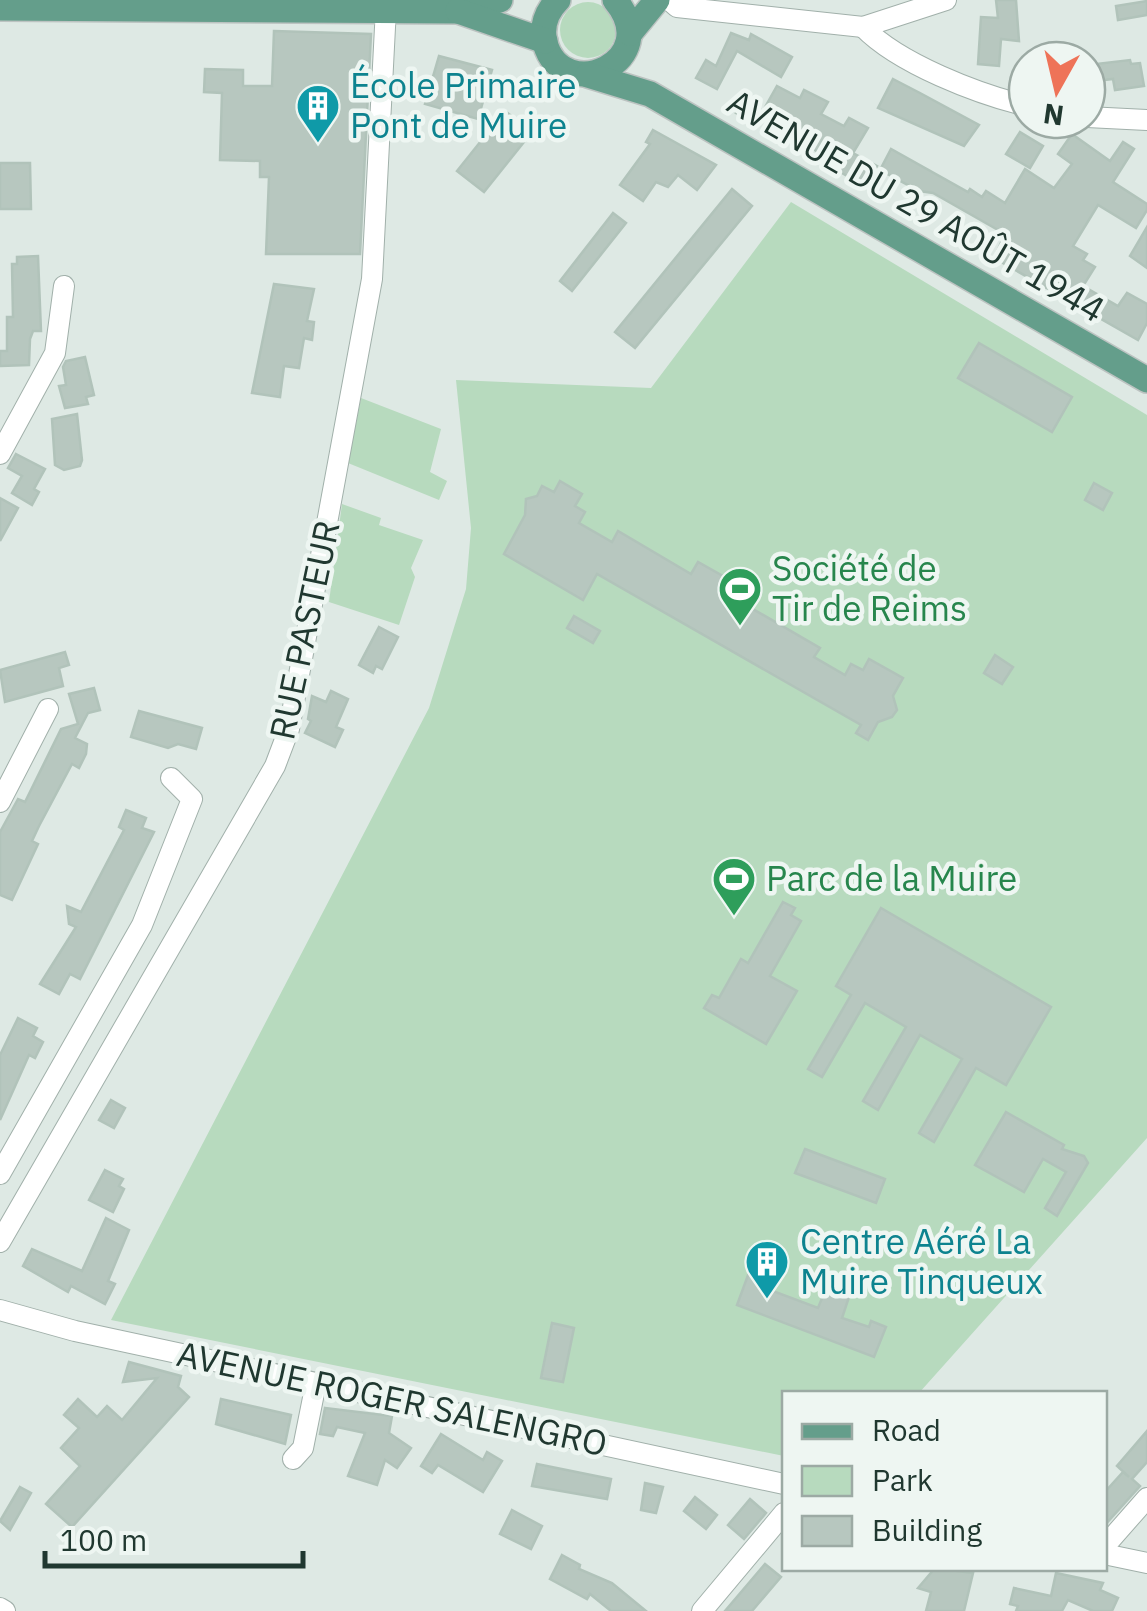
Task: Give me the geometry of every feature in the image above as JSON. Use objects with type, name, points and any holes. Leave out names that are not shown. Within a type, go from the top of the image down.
[{"type":"main road","points":[[0,8],[225,3],[452,7],[500,0]]},
{"type":"main road","points":[[558,0],[544,22],[544,42],[556,62],[650,94]]},
{"type":"main road","points":[[615,0],[626,16],[634,64],[650,94]]},
{"type":"main road","points":[[588,74],[618,61],[629,37],[656,0]]},
{"type":"main road","points":[[452,7],[544,42]]},
{"type":"main road","name":"AVENUE DU 29 AOÛT 1944","points":[[650,94],[1147,380]]},
{"type":"street","points":[[669,0],[677,7],[864,27],[946,0]]},
{"type":"street","points":[[864,27],[882,0]]},
{"type":"street","name":"RUE PASTEUR","points":[[0,1242],[275,766],[289,729],[372,279],[386,8]]},
{"type":"street","points":[[864,27],[890,50],[1007,102]]},
{"type":"street","points":[[1107,118],[1147,120]]},
{"type":"street","points":[[1,449],[55,354],[64,286]]},
{"type":"street","points":[[0,802],[48,709]]},
{"type":"street","points":[[0,1174],[142,925],[192,800],[171,778]]},
{"type":"street","name":"AVENUE ROGER SALENGRO","points":[[0,1310],[782,1484]]},
{"type":"street","points":[[293,1460],[303,1448],[316,1383]]},
{"type":"street","points":[[1107,1546],[1147,1498]]},
{"type":"street","points":[[702,1611],[782,1515]]},
{"type":"street","points":[[1107,1551],[1147,1563]]},
{"type":"green space","points":[[588,2],[608,10],[616,30],[608,50],[588,58],[568,50],[560,30],[568,10]]},
{"type":"green space","name":"Parc de la Muire","points":[[791,202],[1147,415],[1147,1138],[921,1391],[782,1391],[782,1456],[111,1320],[429,708],[466,589],[471,528],[456,380],[651,388]]},
{"type":"green space","points":[[361,398],[441,429],[430,472],[447,481],[439,500],[348,463]]},
{"type":"green space","points":[[342,504],[381,518],[379,525],[423,540],[411,568],[415,577],[399,625],[329,602]]},
{"type":"building","points":[[996,0],[1016,0],[1019,40],[1001,39],[999,66],[978,64],[981,17],[998,18]]},
{"type":"building","points":[[1147,1],[1147,15],[1118,20],[1116,6]]},
{"type":"building","name":"École Primaire Pont de Muire","points":[[274,31],[371,34],[360,254],[266,254],[269,177],[260,177],[260,161],[220,160],[222,93],[204,92],[205,69],[243,70],[243,86],[272,86]]},
{"type":"building","points":[[731,33],[749,40],[751,34],[792,57],[781,77],[737,51],[717,89],[696,78],[706,60],[716,66]]},
{"type":"building","points":[[439,56],[492,70],[478,119],[425,104]]},
{"type":"building","points":[[1107,63],[1140,63],[1144,86],[1115,90],[1113,79],[1107,80]]},
{"type":"building","points":[[893,79],[979,125],[964,146],[878,108]]},
{"type":"building","points":[[777,86],[800,98],[804,90],[828,102],[821,114],[844,126],[849,118],[868,128],[853,153],[877,166],[866,187],[825,163],[828,158],[783,131],[788,122],[764,109]]},
{"type":"building","points":[[744,100],[763,111],[756,124],[736,113]]},
{"type":"building","points":[[505,111],[532,132],[484,192],[457,171]]},
{"type":"building","points":[[653,130],[716,165],[697,190],[678,175],[668,187],[656,182],[643,201],[620,185],[650,144],[646,142]]},
{"type":"building","points":[[1015,140],[1033,140],[1043,146],[1030,168],[1006,154]]},
{"type":"building","points":[[1068,140],[1080,140],[1110,161],[1123,142],[1134,149],[1113,182],[1147,204],[1136,228],[1098,205],[1073,246],[1087,254],[1083,260],[1095,267],[1083,286],[1118,306],[1127,293],[1147,304],[1147,323],[1138,340],[994,258],[1005,234],[933,193],[919,191],[880,170],[891,149],[968,192],[970,189],[982,197],[986,191],[1005,203],[1025,169],[1054,188],[1072,164],[1058,154]]},
{"type":"building","points":[[0,163],[30,163],[31,209],[0,209]]},
{"type":"building","points":[[732,189],[752,206],[635,348],[615,332]]},
{"type":"building","points":[[613,213],[626,223],[572,291],[560,281]]},
{"type":"building","points":[[1147,227],[1147,268],[1130,256]]},
{"type":"building","points":[[38,256],[41,331],[33,331],[30,339],[29,365],[0,366],[0,351],[7,351],[7,317],[13,317],[12,264],[17,264],[17,257]]},
{"type":"building","points":[[274,284],[314,289],[307,321],[314,322],[312,340],[304,338],[299,368],[284,366],[280,397],[252,393]]},
{"type":"building","points":[[979,343],[1072,397],[1052,432],[958,378]]},
{"type":"building","points":[[85,357],[94,395],[86,397],[88,404],[65,408],[59,386],[66,385],[63,367],[66,361]]},
{"type":"building","points":[[77,414],[82,460],[80,466],[64,470],[55,465],[52,419]]},
{"type":"building","points":[[16,454],[45,469],[34,489],[39,492],[32,505],[12,493],[22,476],[8,468]]},
{"type":"building","name":"Société de Tir de Reims","points":[[560,481],[582,494],[575,506],[585,512],[579,523],[612,542],[618,531],[691,574],[698,562],[753,593],[746,605],[820,648],[814,657],[845,675],[851,664],[863,670],[869,659],[903,678],[893,696],[897,710],[892,717],[878,722],[868,740],[856,733],[861,725],[597,574],[583,600],[504,554],[525,515],[526,499],[537,496],[542,486],[554,492]]},
{"type":"building","points":[[1094,483],[1112,493],[1103,510],[1085,500]]},
{"type":"building","points":[[0,498],[18,508],[0,541]]},
{"type":"building","points":[[574,616],[600,631],[593,643],[567,628]]},
{"type":"building","points":[[379,627],[398,637],[382,669],[376,666],[373,673],[359,665]]},
{"type":"building","points":[[65,652],[69,665],[59,668],[63,686],[5,702],[0,670]]},
{"type":"building","points":[[995,655],[1013,667],[1002,684],[984,673]]},
{"type":"building","points":[[94,688],[100,710],[88,713],[75,738],[87,744],[86,754],[79,768],[72,764],[39,826],[32,841],[38,844],[12,900],[0,895],[0,832],[18,799],[25,802],[61,729],[78,724],[69,694]]},
{"type":"building","points":[[331,691],[348,699],[336,727],[343,730],[335,747],[305,733],[311,721],[308,719],[312,696],[326,702]]},
{"type":"building","points":[[139,711],[202,728],[196,749],[178,744],[168,748],[131,737]]},
{"type":"building","points":[[126,810],[146,818],[142,828],[154,832],[80,979],[70,974],[59,994],[40,984],[76,927],[69,924],[67,906],[81,912],[124,830],[119,827]]},
{"type":"building","points":[[783,902],[795,908],[791,915],[801,921],[770,976],[797,991],[766,1044],[704,1008],[712,995],[719,998],[741,959],[748,963]]},
{"type":"building","points":[[881,908],[1051,1007],[1006,1085],[976,1068],[934,1142],[919,1133],[962,1059],[920,1035],[878,1110],[863,1101],[906,1027],[865,1003],[822,1077],[808,1069],[851,995],[836,986]]},
{"type":"building","points":[[18,1018],[37,1028],[33,1036],[43,1042],[35,1058],[29,1055],[0,1120],[0,1055]]},
{"type":"building","points":[[111,1100],[125,1108],[114,1128],[99,1120]]},
{"type":"building","points":[[1006,1112],[1064,1145],[1062,1149],[1084,1156],[1088,1163],[1057,1216],[1045,1208],[1066,1172],[1043,1159],[1024,1192],[975,1165]]},
{"type":"building","points":[[805,1149],[885,1179],[876,1203],[795,1173]]},
{"type":"building","points":[[105,1170],[123,1179],[119,1186],[124,1189],[113,1212],[89,1200]]},
{"type":"building","points":[[106,1218],[129,1230],[108,1281],[115,1284],[105,1304],[71,1286],[68,1292],[23,1266],[32,1249],[82,1271]]},
{"type":"building","name":"Centre Aéré La Muire Tinqueux","points":[[754,1259],[778,1267],[770,1290],[818,1308],[827,1286],[850,1294],[842,1318],[869,1327],[871,1321],[886,1327],[874,1357],[737,1305]]},
{"type":"building","points":[[552,1323],[574,1328],[563,1382],[541,1378]]},
{"type":"building","points":[[129,1362],[181,1376],[178,1387],[189,1397],[72,1527],[46,1504],[80,1466],[61,1448],[79,1428],[64,1415],[78,1399],[97,1417],[107,1406],[122,1420],[157,1378],[123,1382]]},
{"type":"building","points":[[221,1399],[291,1415],[285,1444],[216,1424]]},
{"type":"building","points":[[325,1408],[392,1416],[389,1433],[411,1448],[397,1468],[385,1460],[377,1485],[348,1476],[365,1433],[337,1427],[333,1436],[320,1434]]},
{"type":"building","points":[[1147,1431],[1147,1462],[1132,1479],[1140,1486],[1107,1523],[1107,1490],[1123,1472],[1129,1477],[1117,1466]]},
{"type":"building","points":[[441,1434],[483,1460],[487,1452],[502,1461],[483,1492],[438,1465],[432,1473],[421,1466]]},
{"type":"building","points":[[537,1464],[611,1479],[607,1499],[532,1486]]},
{"type":"building","points":[[645,1483],[663,1487],[656,1513],[641,1510]]},
{"type":"building","points":[[20,1487],[31,1493],[10,1530],[0,1521]]},
{"type":"building","points":[[695,1497],[717,1515],[706,1529],[684,1511]]},
{"type":"building","points":[[750,1499],[766,1513],[744,1539],[728,1525]]},
{"type":"building","points":[[512,1510],[542,1526],[531,1549],[500,1534]]},
{"type":"building","points":[[562,1555],[580,1565],[579,1569],[612,1583],[646,1611],[611,1611],[590,1594],[587,1599],[550,1579]]},
{"type":"building","points":[[765,1564],[781,1577],[752,1611],[725,1611]]},
{"type":"building","points":[[932,1571],[973,1573],[964,1611],[926,1611],[931,1592],[918,1588]]},
{"type":"building","points":[[1056,1573],[1103,1583],[1100,1590],[1118,1598],[1112,1611],[1093,1611],[1068,1600],[1062,1611],[1016,1611],[1018,1606],[1010,1604],[1014,1588],[1051,1596]]},
{"type":"place","name":"École Primaire Pont de Muire","points":[[318,144]]},
{"type":"place","name":"Société de Tir de Reims","points":[[740,627]]},
{"type":"place","name":"Parc de la Muire","points":[[734,917]]},
{"type":"place","name":"Centre Aéré La Muire Tinqueux","points":[[767,1300]]}]
